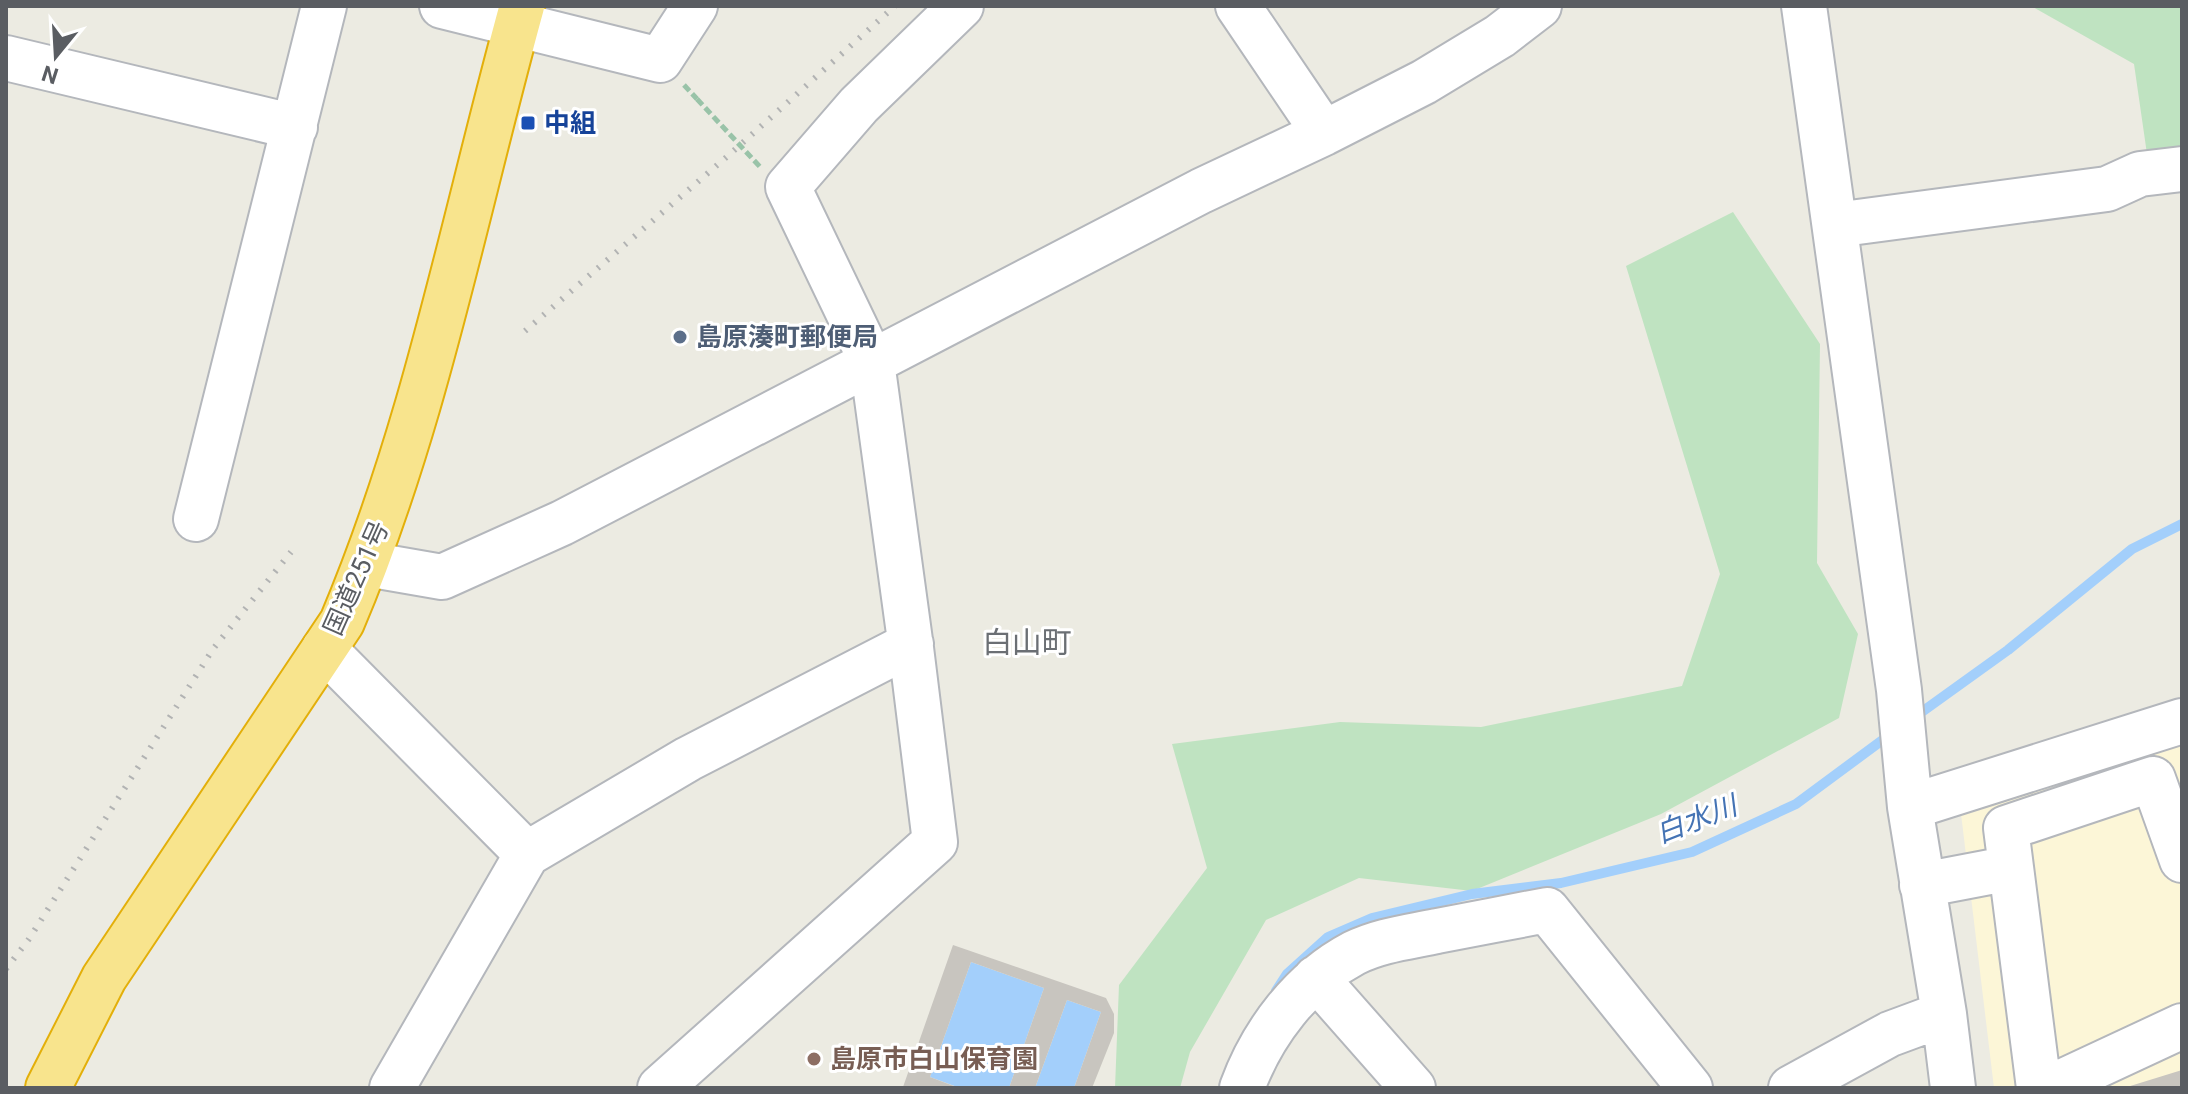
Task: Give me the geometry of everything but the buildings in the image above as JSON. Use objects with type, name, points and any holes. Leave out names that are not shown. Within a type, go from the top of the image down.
[{"type":"highway","name":"国道251号","points":[[48,1088],[104,978],[342,622],[367,564],[404,458],[520,15]]},
{"type":"street","points":[[196,519],[324,6]]},
{"type":"street","points":[[442,6],[520,15],[660,60],[695,6]]},
{"type":"street","points":[[660,1088],[935,842],[872,362],[788,187],[859,105],[961,6]]},
{"type":"street","points":[[1238,6],[1324,133]]},
{"type":"street","points":[[367,564],[442,577],[562,523],[1201,191],[1424,82],[1500,36],[1539,6]]},
{"type":"street","points":[[1804,6],[1899,690],[1910,807],[1953,1088]]},
{"type":"street","points":[[6,58],[295,127]]},
{"type":"street","points":[[1835,225],[2107,189],[2140,174],[2182,169]]},
{"type":"street","points":[[392,1088],[527,854],[688,759],[911,644]]},
{"type":"street","points":[[324,649],[527,854]]},
{"type":"street","points":[[1910,807],[2182,721]]},
{"type":"street","points":[[2039,1088],[2006,828],[2153,779],[2182,860]]},
{"type":"street","points":[[1922,885],[2011,868]]},
{"type":"street","points":[[1242,1088],[1251,1062],[1273,1026],[1316,978],[1354,953],[1387,941],[1547,910],[1690,1088]]},
{"type":"street","points":[[1316,978],[1413,1088]]},
{"type":"street","points":[[1791,1088],[1890,1034],[1944,1014]]},
{"type":"street","points":[[2049,1088],[2182,1026]]},
{"type":"path","points":[[697,99],[762,169]]},
{"type":"shaded area","points":[[2182,732],[2182,1088],[1994,1088],[1959,797]]},
{"type":"green space","points":[[2031,6],[2182,6],[2182,150],[2147,154],[2134,64]]},
{"type":"green space","points":[[1733,212],[1820,344],[1817,563],[1858,634],[1839,718],[1661,814],[1472,891],[1359,878],[1266,920],[1190,1052],[1180,1088],[1115,1088],[1119,985],[1207,868],[1172,744],[1340,722],[1481,727],[1682,686],[1720,574],[1626,266]]},
{"type":"water","points":[[971,962],[1044,988],[1009,1088],[960,1088],[930,1077]]},
{"type":"water","points":[[1067,1000],[1101,1012],[1074,1088],[1035,1088]]},
{"type":"waterway","name":"白水川","points":[[1912,719],[2008,650],[2132,549],[2182,524]]},
{"type":"waterway","name":"白水川","points":[[1276,991],[1287,974],[1328,937],[1372,918],[1472,894],[1561,883],[1692,852],[1796,804],[1892,733]]},
{"type":"railway","points":[[525,331],[895,6]]},
{"type":"railway","points":[[6,969],[29,939],[213,649],[291,552]]},
{"type":"place","name":"中組","points":[[528,123]]},
{"type":"place","name":"島原湊町郵便局","points":[[680,337]]},
{"type":"place","name":"島原市白山保育園","points":[[814,1059]]},
{"type":"district","name":"白山町","points":[[1027,643]]}]
